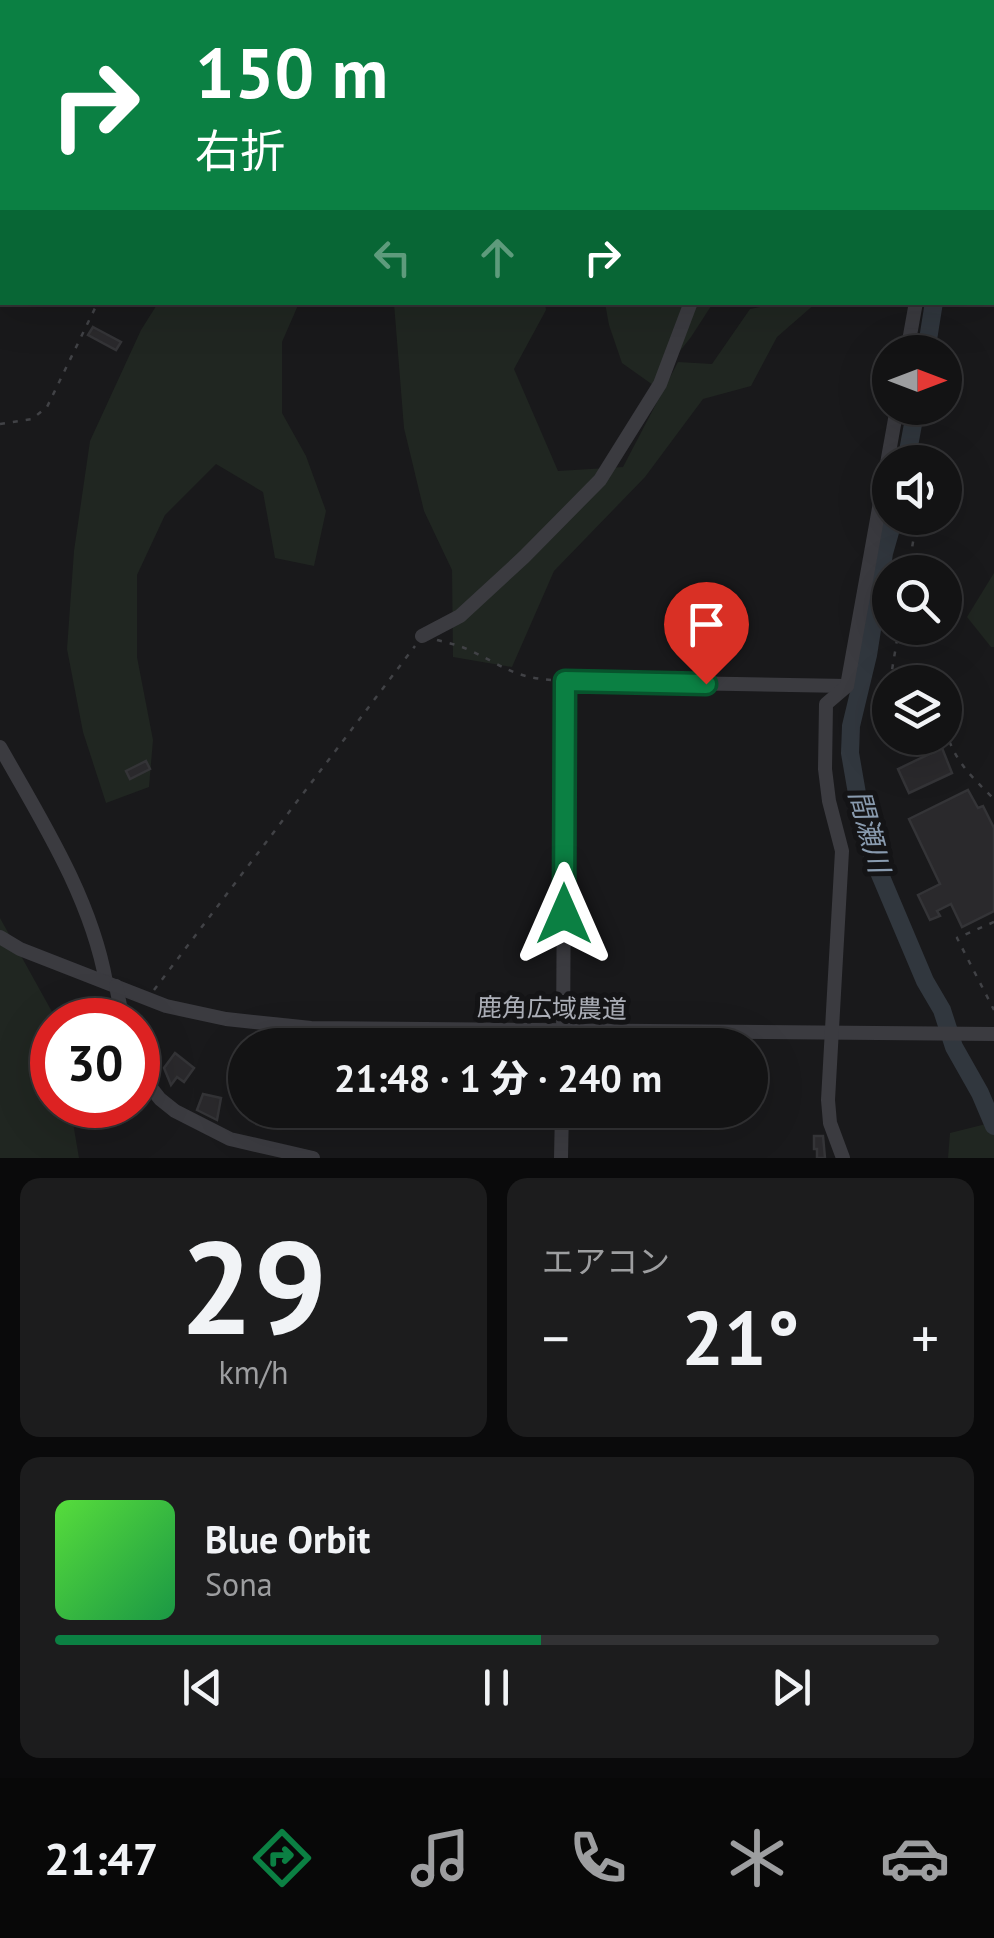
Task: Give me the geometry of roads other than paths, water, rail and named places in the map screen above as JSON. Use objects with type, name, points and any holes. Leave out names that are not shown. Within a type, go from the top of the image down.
[{"type":"street","points":[[422,636],[460,616],[600,480],[660,384],[690,305]]},
{"type":"street","points":[[910,335],[915,305]]},
{"type":"street","points":[[843,1158],[830,1123],[828,1100],[842,851],[825,769],[826,704],[847,686],[894,425]]},
{"type":"street","points":[[563,1028],[565,681],[847,686]]},
{"type":"street","points":[[0,748],[66,868],[116,998]]},
{"type":"street","name":"鹿角広域農道","points":[[0,937],[20,949],[166,1006],[226,1019],[310,1028]]},
{"type":"street","name":"鹿角広域農道","points":[[768,1033],[994,1034]]},
{"type":"street","points":[[160,1099],[174,1111],[230,1139],[313,1158]]},
{"type":"street","points":[[561,1158],[562,1128]]},
{"type":"waterway","name":"間瀬川","points":[[929,335],[934,305]]},
{"type":"waterway","name":"間瀬川","points":[[909,445],[913,425]]},
{"type":"waterway","name":"間瀬川","points":[[889,535],[851,726],[850,753],[859,805],[873,858],[925,981],[942,1010],[954,1047],[994,1126]]}]
